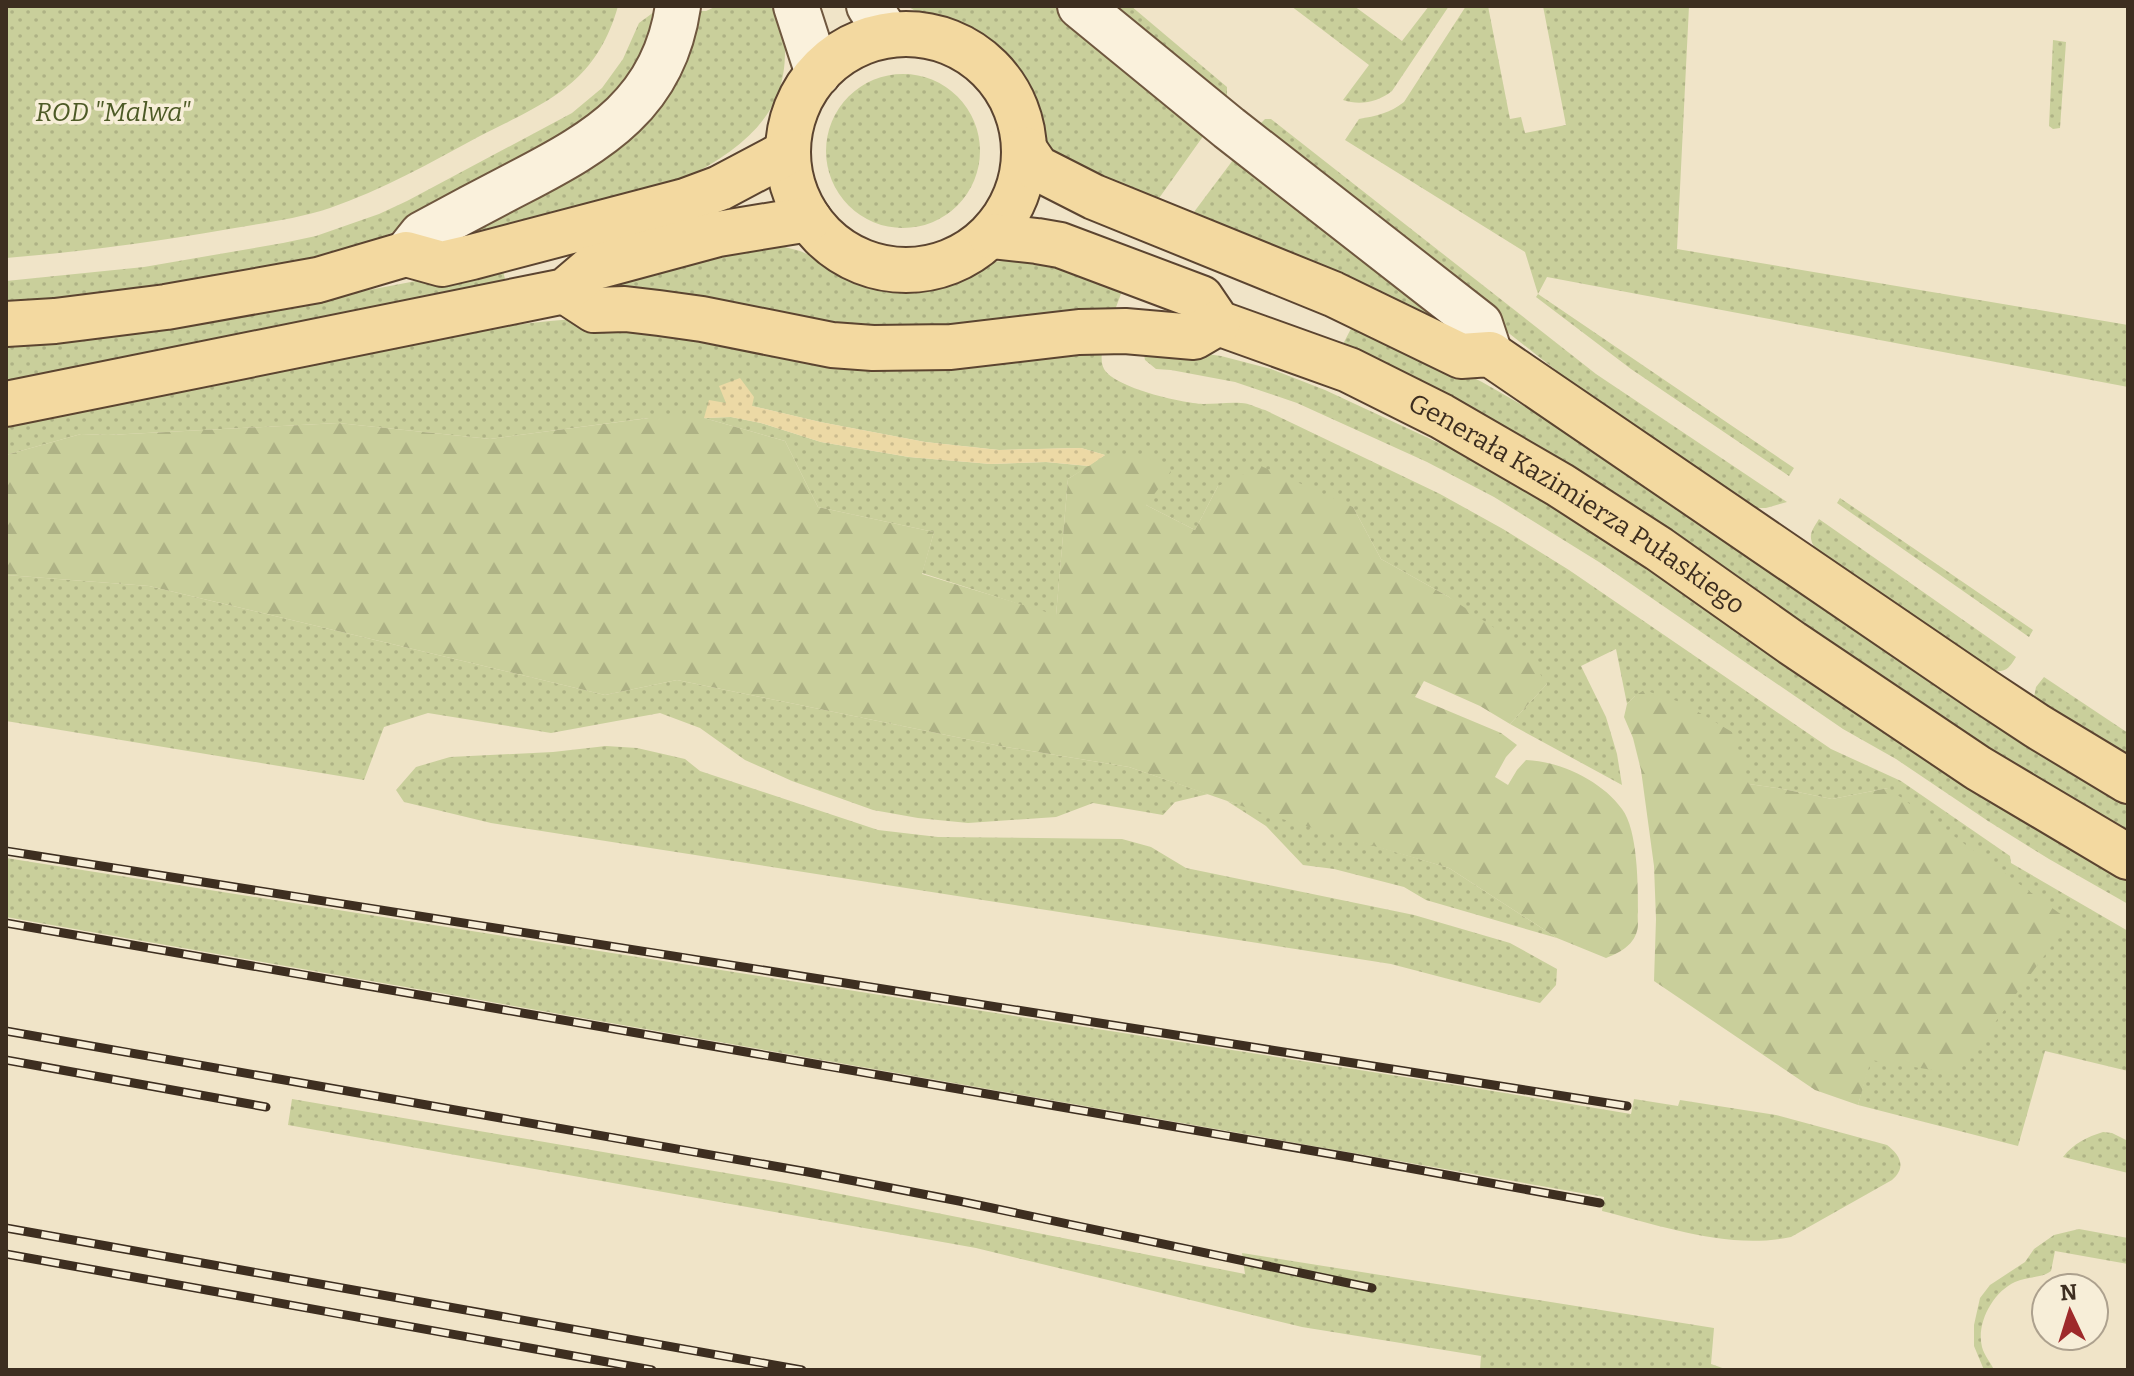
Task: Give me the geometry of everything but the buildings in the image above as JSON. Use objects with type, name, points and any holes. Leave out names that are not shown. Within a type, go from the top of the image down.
[{"type":"main road","points":[[406,254],[422,234],[568,157],[608,130],[634,104],[653,76],[668,46],[678,6]]},
{"type":"main road","points":[[796,6],[818,74]]},
{"type":"main road","points":[[1080,6],[1229,128],[1480,324],[1490,354],[1984,691],[2128,781]]},
{"type":"main road","points":[[879,21],[908,34],[929,36],[967,50],[997,76],[1009,93],[1016,111],[1024,149],[1020,187],[1013,205],[991,236],[976,248],[940,266],[899,270],[878,267],[841,251],[824,238],[809,219],[797,199],[790,176],[790,128],[805,90],[833,60],[868,40],[879,21]]},
{"type":"main road","points":[[1024,149],[1037,168],[1094,197],[1333,294],[1461,356],[1490,354]]},
{"type":"main road","points":[[6,324],[182,305],[318,280],[406,254],[442,264],[645,212],[720,188],[788,152]]},
{"type":"main road","points":[[6,404],[565,291],[592,268],[718,234],[809,219]]},
{"type":"main road","name":"Generała Kazimierza Pułaskiego","points":[[991,236],[1060,245],[1201,298],[1218,323],[1349,370],[1441,416],[1560,485],[1659,549],[1978,768],[2128,857]]},
{"type":"main road","points":[[565,291],[594,310],[625,309],[659,313],[832,345],[873,348],[951,347],[1079,332],[1125,331],[1194,337],[1218,323]]},
{"type":"green space","name":"ROD \"Malwa\"","points":[[6,6],[618,6],[596,55],[565,88],[525,113],[424,166],[349,201],[293,218],[201,234],[6,258]]},
{"type":"green space","points":[[717,6],[781,6],[785,51],[781,85],[764,118],[746,138],[700,170],[621,203],[577,216],[429,244],[574,168],[689,11],[706,11]]},
{"type":"green space","points":[[907,6],[1060,6],[1209,128],[1157,201],[1056,156],[1037,127],[1027,97],[1018,82],[993,51],[961,30]]},
{"type":"green space","points":[[1101,6],[1131,6],[1227,87],[1227,100]]},
{"type":"green space","points":[[1291,6],[1354,6],[1402,41],[1429,6],[1449,6],[1392,91],[1381,98],[1362,103],[1343,100],[1369,65]]},
{"type":"green space","points":[[1466,6],[1488,6],[1510,119],[1521,117],[1525,133],[1566,125],[1543,6],[1689,6],[1677,249],[2128,325],[2128,387],[1547,277],[1538,294],[1525,252],[1345,140],[1359,119],[1383,114],[1404,102]]},
{"type":"green space","points":[[654,12],[663,12],[620,100],[408,226],[318,259],[104,295],[6,304],[6,281],[144,267],[283,243],[316,236],[379,214],[572,113],[602,88],[623,59],[639,23]]},
{"type":"green space","points":[[2053,40],[2066,42],[2060,128],[2053,129],[2049,126]]},
{"type":"green space","points":[[903,74],[932,80],[957,97],[974,122],[980,151],[974,180],[957,205],[932,222],[903,228],[874,222],[849,205],[832,180],[826,151],[832,122],[849,97],[874,80]]},
{"type":"green space","points":[[1265,119],[1271,119],[1596,374],[1787,502],[1754,508],[1591,398],[1253,131]]},
{"type":"green space","points":[[1239,152],[1473,337],[1191,221],[1194,212]]},
{"type":"green space","points":[[762,245],[800,251],[853,274],[889,285],[930,282],[992,262],[1036,258],[1125,283],[1112,318],[895,337],[593,287]]},
{"type":"green space","points":[[501,263],[506,283],[6,385],[6,343],[213,320]]},
{"type":"green space","points":[[1538,294],[1794,468],[1789,476],[1631,369],[1536,297]]},
{"type":"green space","points":[[592,318],[1103,344],[1104,369],[1121,382],[1180,401],[1244,403],[1265,410],[1440,494],[1569,570],[1831,749],[1901,781],[2010,856],[2011,863],[2128,931],[2128,1071],[2045,1051],[2018,1146],[1858,1105],[1870,1060],[1888,788],[1832,799],[1749,784],[1635,696],[1627,704],[1616,649],[1581,666],[1606,717],[1622,785],[1510,724],[1547,684],[1449,597],[1381,559],[1353,507],[1218,486],[1195,530],[1146,505],[1157,455],[1105,455],[1081,448],[999,450],[925,442],[727,403],[704,418],[648,418],[490,439],[338,423],[81,434],[6,455],[6,425],[352,356],[355,358],[477,331]]},
{"type":"green space","points":[[1356,319],[1482,382],[1557,425],[2128,803],[2128,835],[1342,346]]},
{"type":"green space","points":[[1142,345],[1221,356],[1271,369],[1325,390],[1467,456],[1578,520],[1960,780],[2128,880],[2128,904],[2049,859],[1896,759],[1843,729],[1599,562],[1494,497],[1427,462],[1297,403],[1235,382],[1156,369],[1145,360]]},
{"type":"green space","points":[[731,417],[821,442],[909,457],[991,464],[1046,462],[1089,466],[1068,479],[1056,616],[922,573],[934,532],[818,507],[785,441],[704,418]]},
{"type":"green space","points":[[649,418],[704,418],[785,441],[818,507],[934,532],[922,574],[1056,615],[1068,479],[1105,455],[1157,455],[1171,472],[1146,505],[1195,530],[1218,486],[1261,466],[1353,507],[1381,559],[1449,597],[1521,646],[1547,684],[1510,724],[1480,706],[1424,681],[1415,697],[1501,733],[1517,745],[1495,777],[1508,785],[1526,760],[1539,761],[1579,774],[1614,799],[1627,818],[1634,844],[1638,901],[1635,936],[1625,948],[1606,958],[1557,938],[1449,868],[1265,814],[1129,767],[1000,746],[677,680],[605,695],[149,586],[6,575],[6,455],[81,434],[338,423],[490,439]]},
{"type":"green space","points":[[1840,498],[2033,630],[2029,637],[1837,503]]},
{"type":"green space","points":[[1819,519],[2016,657],[2011,664],[2005,670],[1994,671],[1816,550],[1811,534]]},
{"type":"green space","points":[[6,575],[149,586],[605,695],[677,680],[1000,746],[1129,767],[1208,794],[1175,802],[1163,815],[1093,803],[1056,817],[968,823],[918,818],[873,810],[792,781],[745,760],[700,728],[660,713],[551,733],[428,713],[384,727],[364,780],[6,721]]},
{"type":"green space","points":[[2044,677],[2128,733],[2128,756],[2034,697],[2036,687]]},
{"type":"green space","points":[[1644,690],[1683,703],[1732,732],[1749,784],[1832,799],[1888,788],[2070,921],[1957,1074],[1871,1060],[1858,1105],[1815,1090],[1654,981],[1654,866],[1641,770],[1624,717],[1627,704]]},
{"type":"green space","points":[[606,746],[637,748],[685,759],[700,771],[878,830],[938,837],[1122,839],[1151,847],[1186,868],[1414,915],[1510,943],[1557,969],[1556,985],[1540,1003],[1391,964],[491,823],[404,802],[396,790],[416,767],[450,757]]},
{"type":"green space","points":[[1227,801],[1449,868],[1557,938],[1426,900],[1404,887],[1334,869],[1303,865],[1266,826]]},
{"type":"green space","points":[[6,858],[1631,1114],[1634,1099],[1678,1106],[1680,1100],[1776,1115],[1887,1145],[1898,1157],[1900,1166],[1892,1180],[1791,1237],[1743,1241],[1720,1238],[1602,1211],[1604,1197],[6,917]]},
{"type":"green space","points":[[292,1099],[785,1183],[1245,1274],[1242,1253],[1714,1328],[1711,1364],[1728,1370],[1480,1370],[1481,1356],[1302,1327],[976,1248],[288,1125]]},
{"type":"green space","points":[[2103,1132],[2128,1141],[2128,1173],[2063,1157],[2081,1141]]},
{"type":"green space","points":[[2079,1229],[2128,1238],[2128,1264],[2055,1251],[2051,1271],[2030,1272],[2030,1278],[2007,1287],[1988,1309],[1981,1338],[1983,1350],[1994,1370],[1984,1370],[1974,1346],[1974,1325],[1980,1298],[1990,1285],[2025,1262],[2034,1249],[2054,1235]]},
{"type":"sand","points":[[740,378],[754,397],[752,406],[820,422],[925,442],[999,450],[1081,448],[1105,455],[1089,466],[1046,462],[991,464],[909,457],[821,442],[731,417],[704,418],[709,400],[726,403],[719,386]]},
{"type":"railway","points":[[6,851],[1627,1106]]},
{"type":"railway","points":[[6,923],[1600,1203]]},
{"type":"railway","points":[[6,1031],[808,1172],[1372,1288]]},
{"type":"railway","points":[[6,1060],[266,1107]]},
{"type":"railway","points":[[6,1228],[802,1370]]},
{"type":"railway","points":[[6,1254],[652,1370]]}]
